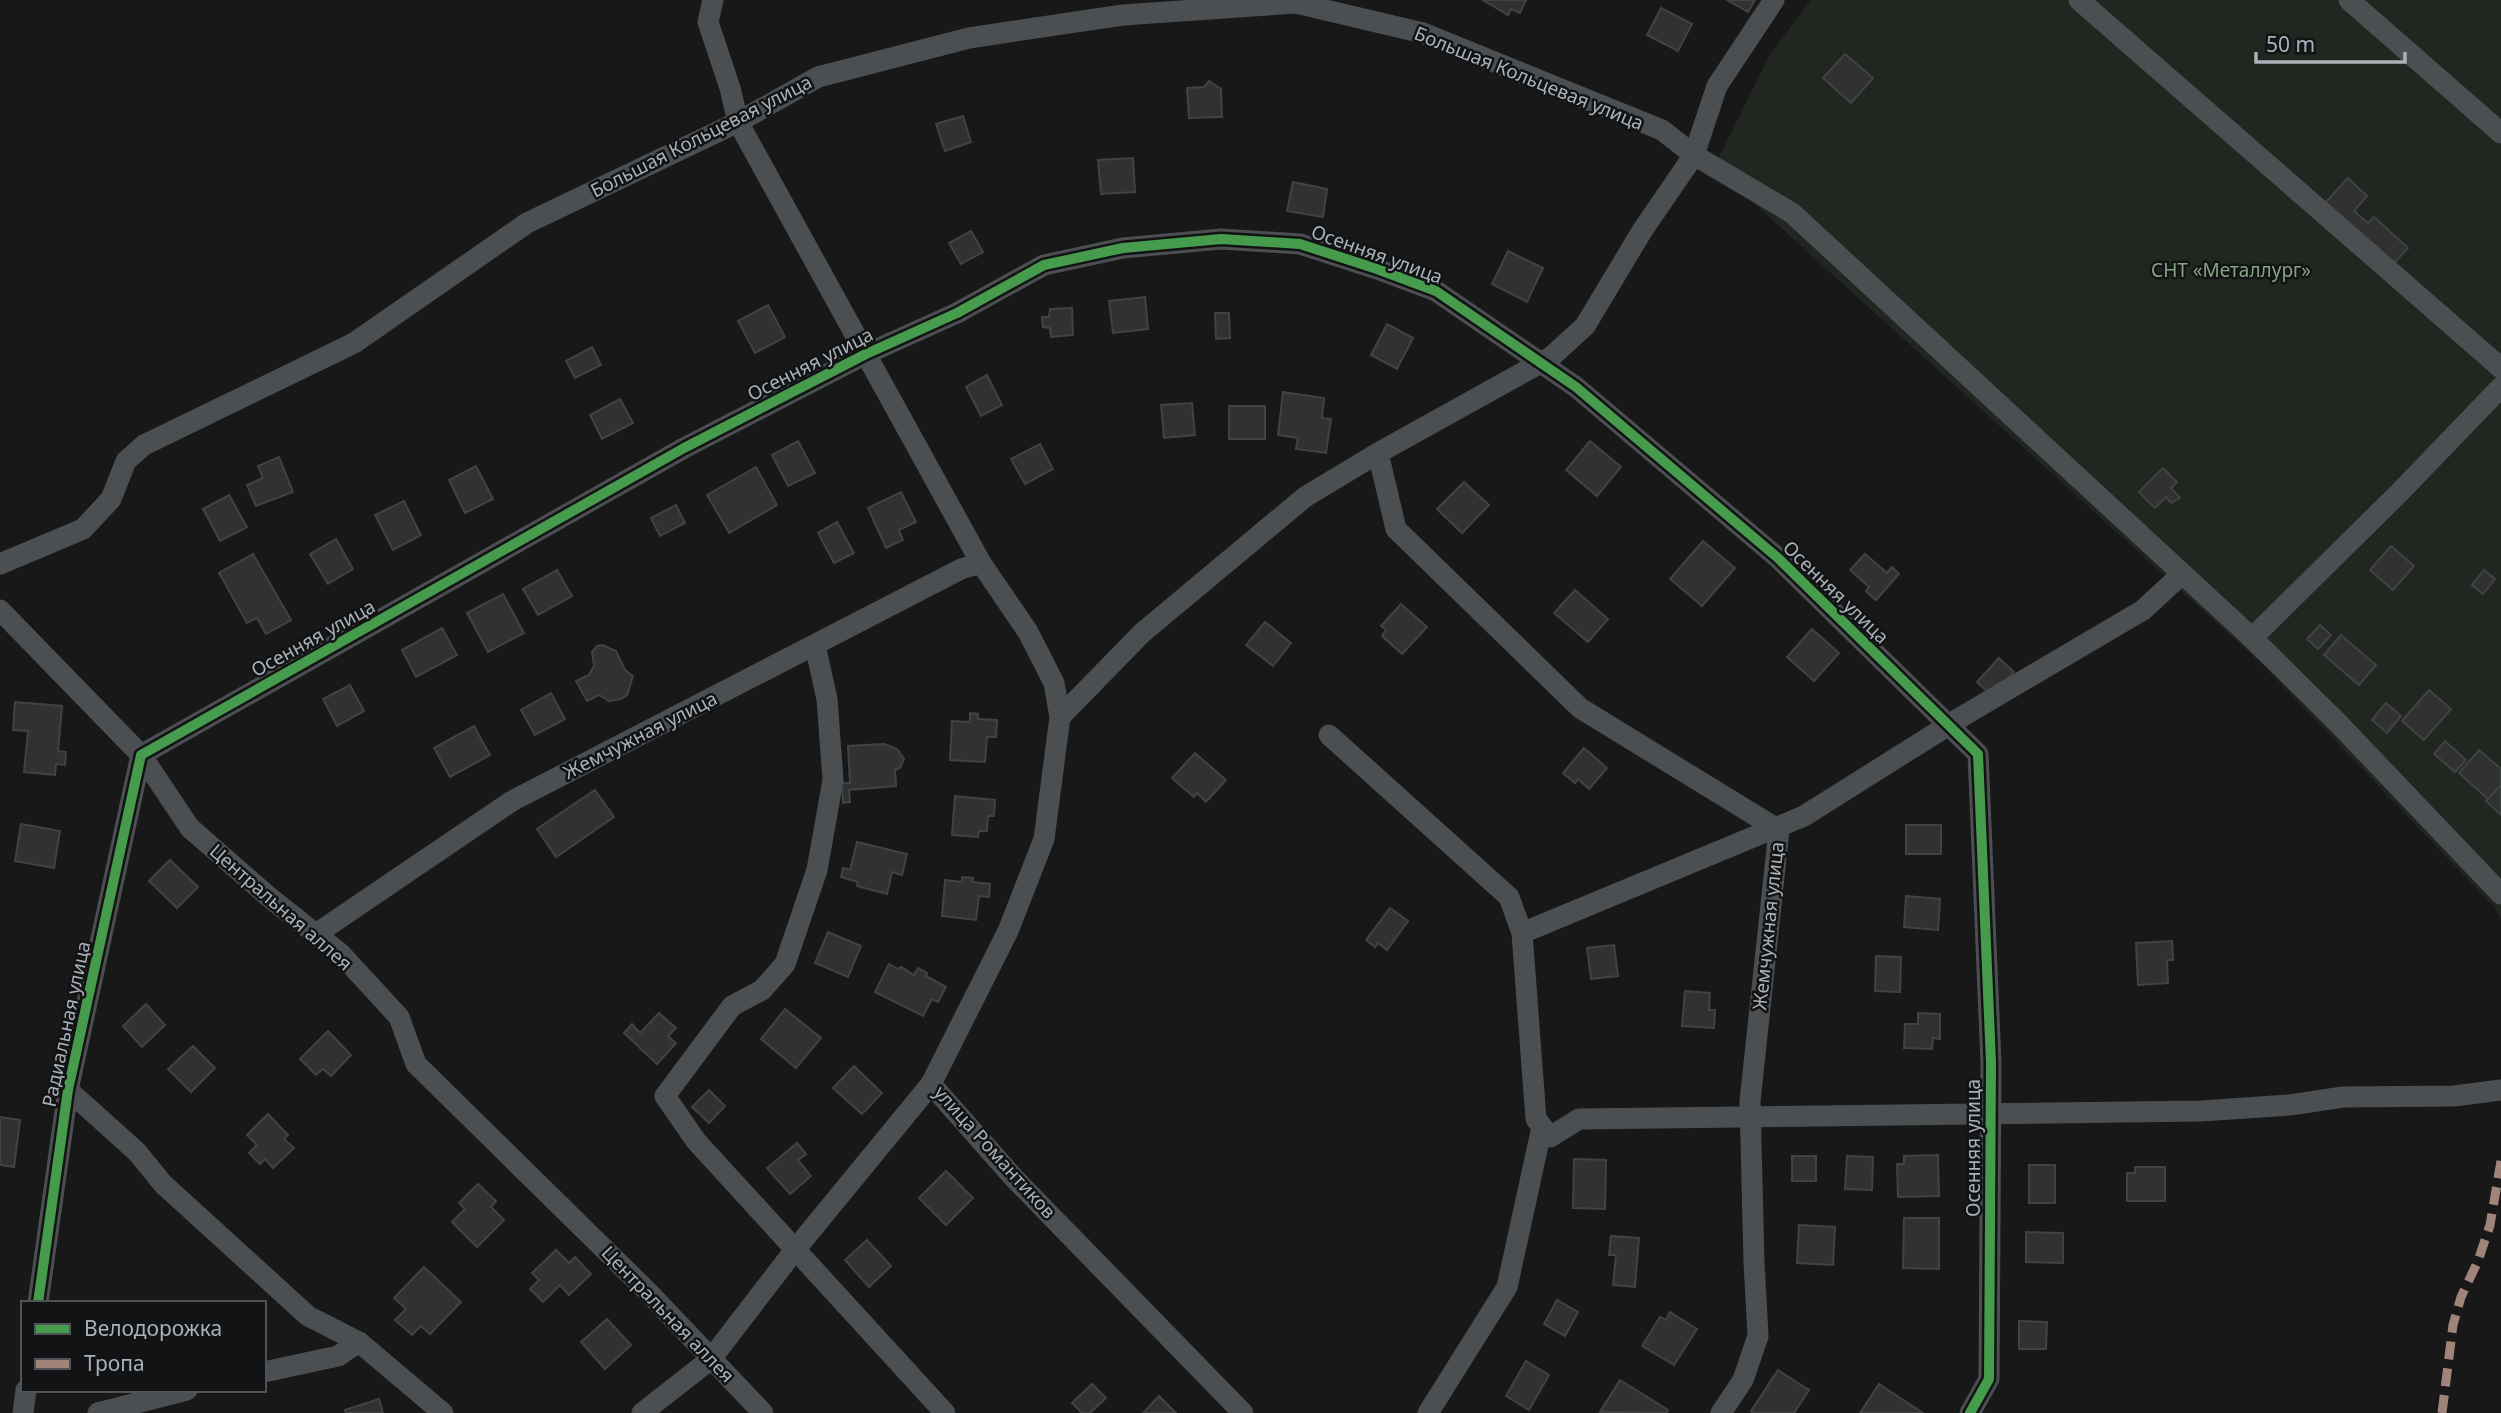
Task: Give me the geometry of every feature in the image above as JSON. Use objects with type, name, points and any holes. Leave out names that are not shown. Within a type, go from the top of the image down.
[{"type":"street","name":"улица Романтиков","points":[[713,0],[708,22],[730,88],[738,122],[981,563],[1028,632],[1054,683],[1060,717],[1044,839],[1009,931],[931,1084],[1014,1178],[1243,1413]]},
{"type":"street","points":[[1060,717],[1142,633],[1305,497],[1378,453],[1551,357],[1585,326],[1642,231],[1694,155],[1717,86],[1774,0]]},
{"type":"street","points":[[2079,0],[2501,368]]},
{"type":"street","points":[[2349,0],[2501,133]]},
{"type":"street","name":"Большая Кольцевая улица","points":[[0,564],[83,529],[111,499],[126,461],[144,445],[354,342],[527,223],[738,122],[818,76],[969,38],[1123,15],[1296,4],[1423,33],[1662,130],[1694,155],[1793,213],[2252,638],[2501,894]]},
{"type":"street","name":"Осенняя улица","points":[[141,755],[684,448],[866,354],[957,313],[1044,265],[1123,248],[1221,239],[1300,244],[1377,269],[1436,291],[1576,387],[1778,558],[1978,754],[1991,1063],[1989,1379],[1970,1413]]},
{"type":"street","points":[[2252,638],[2400,492],[2501,387]]},
{"type":"street","name":"Жемчужная улица","points":[[1378,453],[1396,529],[1580,708],[1779,830],[1750,1101],[1758,1336],[1743,1380],[1721,1413]]},
{"type":"street","name":"Жемчужная улица","points":[[316,934],[512,801],[961,569],[981,563]]},
{"type":"street","points":[[1522,933],[1804,816],[1949,725],[2143,610],[2182,573]]},
{"type":"street","name":"Центральная аллея","points":[[0,610],[141,755],[190,828],[341,954],[399,1017],[416,1064],[650,1294],[763,1413]]},
{"type":"street","points":[[815,645],[827,699],[833,780],[817,870],[785,964],[762,990],[732,1006],[665,1096],[696,1141],[944,1413]]},
{"type":"street","points":[[1329,735],[1509,897],[1522,933],[1536,1119],[1550,1137],[1579,1119],[2201,1111],[2290,1105],[2343,1097],[2455,1096],[2501,1090]]},
{"type":"street","name":"Радиальная улица","points":[[38,1301],[68,1090],[141,755]]},
{"type":"street","points":[[642,1413],[711,1359],[794,1251],[931,1084]]},
{"type":"street","name":"Радиальная улица","points":[[68,1090],[137,1152],[163,1184],[308,1316],[359,1342],[443,1413]]},
{"type":"street","points":[[1428,1413],[1507,1287],[1542,1127]]},
{"type":"street","points":[[266,1373],[338,1356],[359,1342]]},
{"type":"street","points":[[23,1413],[26,1392]]},
{"type":"street","points":[[98,1413],[179,1392]]},
{"type":"green space","name":"СНТ «Металлург»","points":[[1811,0],[2501,0],[2501,919],[2495,908],[2263,665],[1714,167],[1770,54]]},
{"type":"building","points":[[1483,0],[1526,0],[1520,13],[1511,9],[1508,15]]},
{"type":"building","points":[[1727,0],[1755,0],[1748,12]]},
{"type":"building","points":[[1661,8],[1692,24],[1678,51],[1647,35]]},
{"type":"building","points":[[1845,54],[1873,78],[1851,103],[1823,78]]},
{"type":"building","points":[[1209,81],[1221,89],[1222,117],[1189,118],[1187,88],[1204,87]]},
{"type":"building","points":[[963,116],[971,142],[945,151],[936,124]]},
{"type":"building","points":[[1133,158],[1135,192],[1101,194],[1098,160]]},
{"type":"building","points":[[2348,178],[2367,196],[2354,211],[2368,223],[2374,217],[2408,248],[2391,266],[2324,204]]},
{"type":"building","points":[[1293,182],[1327,189],[1323,217],[1287,211]]},
{"type":"building","points":[[971,231],[983,252],[961,264],[949,243]]},
{"type":"building","points":[[1508,251],[1543,268],[1527,302],[1492,284]]},
{"type":"building","points":[[1145,297],[1148,329],[1113,333],[1109,301]]},
{"type":"building","points":[[768,305],[785,337],[755,353],[738,321]]},
{"type":"building","points":[[1072,308],[1073,335],[1051,337],[1050,328],[1043,327],[1042,317],[1049,317],[1050,309]]},
{"type":"building","points":[[1215,313],[1229,313],[1230,338],[1216,339]]},
{"type":"building","points":[[1387,324],[1413,338],[1397,369],[1371,355]]},
{"type":"building","points":[[592,347],[601,365],[575,378],[566,361]]},
{"type":"building","points":[[987,375],[1002,405],[981,416],[966,387]]},
{"type":"building","points":[[1283,392],[1324,398],[1322,418],[1331,419],[1326,453],[1296,449],[1298,438],[1278,435]]},
{"type":"building","points":[[620,399],[633,423],[602,439],[590,415]]},
{"type":"building","points":[[1192,403],[1195,435],[1164,438],[1161,405]]},
{"type":"building","points":[[1229,406],[1265,406],[1265,439],[1229,439]]},
{"type":"building","points":[[798,441],[815,473],[788,486],[772,455]]},
{"type":"building","points":[[1590,441],[1621,467],[1597,496],[1566,470]]},
{"type":"building","points":[[1040,444],[1053,469],[1025,484],[1011,459]]},
{"type":"building","points":[[279,457],[293,492],[256,506],[247,485],[263,478],[258,466]]},
{"type":"building","points":[[476,466],[493,499],[465,513],[449,480]]},
{"type":"building","points":[[756,467],[777,505],[729,533],[707,495]]},
{"type":"building","points":[[2163,468],[2177,482],[2171,488],[2180,498],[2171,503],[2166,497],[2155,508],[2139,492]]},
{"type":"building","points":[[1464,482],[1489,505],[1462,533],[1437,509]]},
{"type":"building","points":[[901,492],[916,522],[899,530],[903,540],[886,548],[868,508]]},
{"type":"building","points":[[229,495],[247,527],[220,541],[203,509]]},
{"type":"building","points":[[404,501],[421,535],[393,550],[375,515]]},
{"type":"building","points":[[676,505],[685,523],[660,536],[651,518]]},
{"type":"building","points":[[837,522],[854,553],[834,563],[818,533]]},
{"type":"building","points":[[336,539],[353,569],[328,584],[310,554]]},
{"type":"building","points":[[1703,541],[1735,568],[1702,606],[1670,579]]},
{"type":"building","points":[[2391,546],[2414,566],[2393,590],[2370,570]]},
{"type":"building","points":[[253,554],[291,620],[266,634],[257,618],[247,623],[219,573]]},
{"type":"building","points":[[1865,554],[1887,573],[1892,567],[1899,574],[1876,600],[1866,591],[1869,587],[1850,570]]},
{"type":"building","points":[[557,570],[572,596],[538,615],[523,589]]},
{"type":"building","points":[[2484,570],[2495,579],[2483,594],[2472,585]]},
{"type":"building","points":[[1575,590],[1608,619],[1588,642],[1554,613]]},
{"type":"building","points":[[503,594],[524,633],[488,652],[467,613]]},
{"type":"building","points":[[1401,604],[1427,627],[1402,654],[1382,636],[1386,630],[1381,626]]},
{"type":"building","points":[[1265,622],[1291,643],[1273,666],[1246,645]]},
{"type":"building","points":[[2320,625],[2331,635],[2318,649],[2307,639]]},
{"type":"building","points":[[442,628],[457,655],[416,677],[402,650]]},
{"type":"building","points":[[1812,629],[1839,653],[1814,681],[1787,657]]},
{"type":"building","points":[[2341,635],[2376,665],[2359,685],[2324,655]]},
{"type":"building","points":[[602,645],[616,651],[625,670],[633,676],[627,695],[621,699],[609,701],[599,695],[587,701],[576,681],[589,675],[594,666],[592,652]]},
{"type":"building","points":[[1999,658],[2014,672],[1992,696],[1977,682]]},
{"type":"building","points":[[350,685],[364,711],[337,726],[323,699]]},
{"type":"building","points":[[2429,690],[2451,709],[2424,740],[2402,721]]},
{"type":"building","points":[[551,693],[565,719],[535,735],[521,710]]},
{"type":"building","points":[[15,702],[62,706],[58,751],[66,752],[65,765],[56,764],[55,775],[24,772],[28,731],[13,730]]},
{"type":"building","points":[[2386,703],[2401,716],[2387,733],[2372,720]]},
{"type":"building","points":[[970,713],[978,714],[978,719],[997,720],[996,737],[987,737],[985,762],[950,760],[952,721],[970,722]]},
{"type":"building","points":[[474,726],[490,755],[450,777],[434,748]]},
{"type":"building","points":[[2445,741],[2466,760],[2455,772],[2434,754]]},
{"type":"building","points":[[884,744],[897,749],[904,759],[900,768],[895,770],[896,786],[849,790],[850,802],[843,803],[842,783],[850,783],[848,746]]},
{"type":"building","points":[[1584,748],[1607,768],[1589,789],[1578,779],[1575,783],[1563,773]]},
{"type":"building","points":[[2479,750],[2501,769],[2501,785],[2488,799],[2459,773]]},
{"type":"building","points":[[1195,753],[1226,780],[1206,802],[1197,793],[1194,797],[1172,778]]},
{"type":"building","points":[[2501,785],[2501,815],[2486,801]]},
{"type":"building","points":[[595,790],[614,817],[556,857],[537,829]]},
{"type":"building","points":[[955,796],[995,800],[994,816],[988,816],[987,831],[979,831],[978,837],[952,835]]},
{"type":"building","points":[[21,824],[60,831],[54,868],[15,861]]},
{"type":"building","points":[[1906,825],[1941,825],[1941,854],[1906,854]]},
{"type":"building","points":[[857,842],[907,854],[902,875],[892,872],[887,894],[857,886],[858,882],[841,877],[843,868],[850,870]]},
{"type":"building","points":[[170,860],[198,887],[177,908],[149,881]]},
{"type":"building","points":[[962,877],[973,878],[972,882],[990,884],[989,897],[979,896],[976,920],[942,916],[945,880],[962,882]]},
{"type":"building","points":[[1906,896],[1940,899],[1938,930],[1904,927]]},
{"type":"building","points":[[1390,908],[1408,921],[1387,950],[1378,943],[1375,947],[1366,940]]},
{"type":"building","points":[[828,932],[861,946],[848,977],[815,963]]},
{"type":"building","points":[[2172,941],[2173,960],[2167,960],[2168,983],[2138,985],[2136,943]]},
{"type":"building","points":[[1614,945],[1618,976],[1591,979],[1587,948]]},
{"type":"building","points":[[1876,956],[1901,957],[1900,992],[1875,991]]},
{"type":"building","points":[[889,964],[914,975],[918,968],[927,973],[926,976],[946,987],[938,1002],[932,999],[923,1016],[875,992]]},
{"type":"building","points":[[1685,991],[1710,993],[1709,1010],[1715,1010],[1714,1028],[1682,1026]]},
{"type":"building","points":[[146,1004],[165,1025],[142,1047],[123,1026]]},
{"type":"building","points":[[785,1009],[821,1038],[796,1068],[761,1039]]},
{"type":"building","points":[[659,1013],[676,1028],[668,1036],[676,1043],[657,1064],[624,1033],[632,1024],[640,1033]]},
{"type":"building","points":[[1918,1013],[1940,1014],[1940,1039],[1933,1038],[1932,1049],[1904,1048],[1905,1024],[1918,1024]]},
{"type":"building","points":[[328,1031],[351,1055],[331,1076],[323,1069],[316,1075],[300,1059]]},
{"type":"building","points":[[193,1046],[215,1068],[191,1092],[168,1069]]},
{"type":"building","points":[[854,1066],[882,1093],[862,1114],[833,1088]]},
{"type":"building","points":[[709,1090],[725,1106],[709,1123],[692,1107]]},
{"type":"building","points":[[268,1114],[288,1135],[284,1139],[294,1148],[273,1168],[265,1159],[260,1164],[249,1153],[257,1145],[247,1135]]},
{"type":"building","points":[[0,1117],[20,1120],[14,1167],[0,1165]]},
{"type":"building","points":[[797,1143],[806,1154],[798,1160],[811,1176],[790,1194],[767,1168]]},
{"type":"building","points":[[1938,1155],[1939,1196],[1898,1197],[1897,1164],[1904,1164],[1904,1156]]},
{"type":"building","points":[[1792,1156],[1816,1156],[1816,1181],[1792,1181]]},
{"type":"building","points":[[1847,1156],[1873,1157],[1872,1190],[1845,1189]]},
{"type":"building","points":[[1574,1159],[1606,1160],[1605,1209],[1573,1208]]},
{"type":"building","points":[[2029,1165],[2055,1165],[2055,1203],[2029,1203]]},
{"type":"building","points":[[2135,1167],[2165,1167],[2165,1201],[2127,1201],[2127,1173],[2135,1173]]},
{"type":"building","points":[[946,1171],[973,1198],[946,1225],[919,1198]]},
{"type":"building","points":[[478,1184],[496,1201],[491,1207],[504,1220],[477,1247],[452,1222],[465,1209],[459,1203]]},
{"type":"building","points":[[1904,1218],[1939,1218],[1939,1269],[1903,1268]]},
{"type":"building","points":[[1799,1225],[1835,1227],[1833,1265],[1797,1263]]},
{"type":"building","points":[[2026,1232],[2063,1233],[2063,1263],[2026,1262]]},
{"type":"building","points":[[1611,1236],[1639,1238],[1635,1287],[1613,1285],[1616,1255],[1609,1255]]},
{"type":"building","points":[[867,1240],[891,1266],[869,1287],[845,1260]]},
{"type":"building","points":[[556,1250],[569,1263],[575,1257],[591,1274],[569,1295],[560,1285],[543,1302],[530,1289],[539,1280],[532,1273]]},
{"type":"building","points":[[424,1267],[461,1302],[430,1334],[421,1326],[412,1335],[395,1320],[406,1309],[394,1298]]},
{"type":"building","points":[[1557,1300],[1578,1312],[1565,1336],[1544,1324]]},
{"type":"building","points":[[1670,1312],[1697,1329],[1674,1365],[1642,1346],[1660,1317],[1666,1320]]},
{"type":"building","points":[[607,1319],[631,1345],[605,1369],[581,1342]]},
{"type":"building","points":[[2019,1321],[2047,1322],[2046,1349],[2019,1349]]},
{"type":"building","points":[[1526,1361],[1549,1375],[1529,1410],[1506,1396]]},
{"type":"building","points":[[1778,1370],[1809,1390],[1794,1413],[1753,1413],[1751,1411]]},
{"type":"building","points":[[1620,1380],[1668,1410],[1666,1413],[1600,1412]]},
{"type":"building","points":[[1092,1384],[1106,1398],[1090,1413],[1082,1413],[1072,1403]]},
{"type":"building","points":[[1879,1384],[1923,1413],[1860,1413]]},
{"type":"building","points":[[1159,1396],[1176,1413],[1143,1413]]},
{"type":"building","points":[[379,1399],[383,1413],[346,1413],[345,1410]]},
{"type":"marked path","points":[[2442,1413],[2453,1325],[2461,1297],[2478,1261],[2490,1225],[2501,1161]]},
{"type":"cycle path","points":[[38,1301],[68,1090],[141,755],[684,448],[866,354],[957,313],[1044,265],[1123,248],[1221,239],[1300,244],[1436,291],[1576,387],[1778,558],[1978,754],[1991,1063],[1989,1379],[1970,1413]]}]
